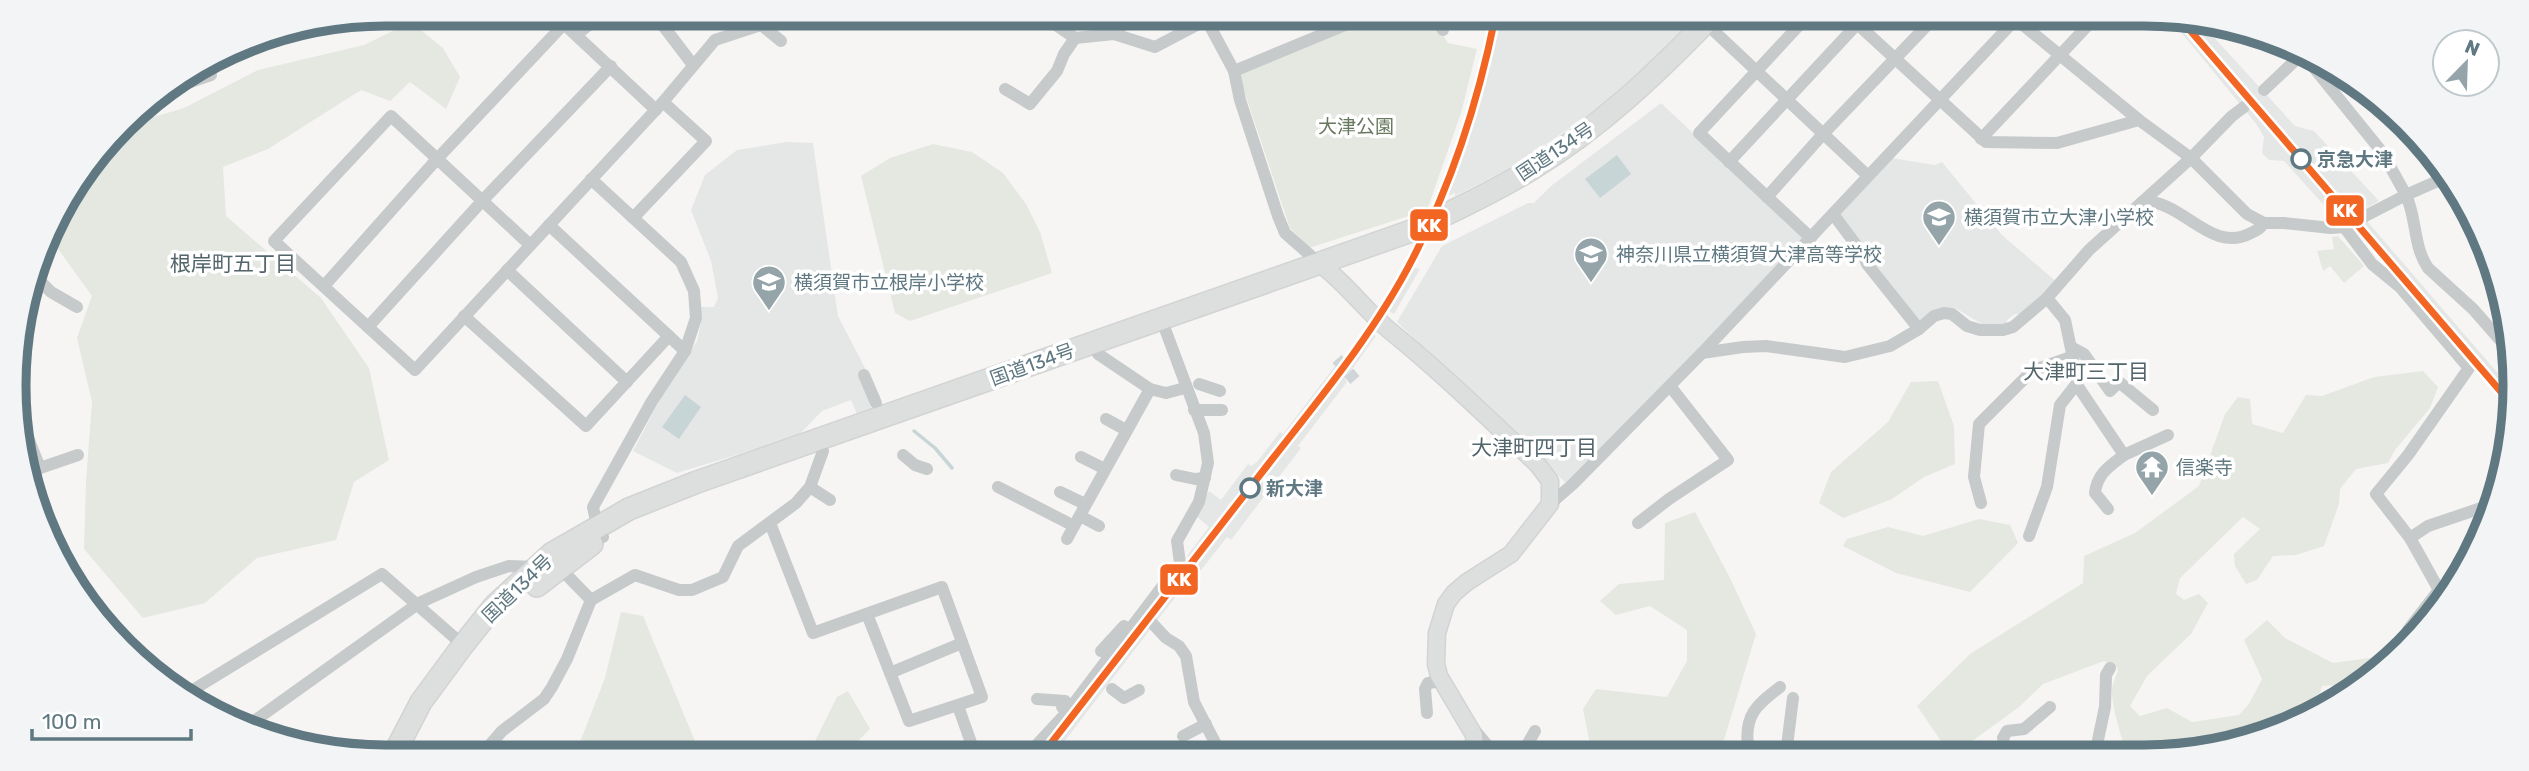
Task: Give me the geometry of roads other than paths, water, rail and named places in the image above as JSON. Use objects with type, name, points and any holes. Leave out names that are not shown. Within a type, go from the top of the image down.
[{"type":"highway","name":"国道134号","points":[[399,745],[421,702],[495,605],[629,509],[710,478],[1324,267],[1418,241],[1539,178],[1583,149],[1673,72],[1713,26]]},
{"type":"highway","name":"国道134号","points":[[600,532],[1098,354],[1324,267]]},
{"type":"highway","name":"国道134号","points":[[414,745],[433,708],[470,653],[549,567]]},
{"type":"street","points":[[324,286],[562,26]]},
{"type":"street","points":[[567,26],[659,106],[706,141],[633,218]]},
{"type":"street","points":[[577,34],[587,26]]},
{"type":"street","points":[[663,26],[693,65]]},
{"type":"street","points":[[529,244],[391,116],[274,241],[415,370],[659,106],[715,40],[754,26]]},
{"type":"street","points":[[762,26],[781,41]]},
{"type":"street","points":[[1058,26],[1075,38],[1114,34],[1155,47],[1193,26]]},
{"type":"street","points":[[1114,34],[1122,26]]},
{"type":"street","points":[[1212,26],[1234,71],[1240,100],[1285,233],[1346,284],[1371,313],[1423,357],[1538,465],[1550,481],[1550,504]]},
{"type":"street","points":[[1234,71],[1330,26]]},
{"type":"street","points":[[1719,26],[1756,70],[1867,175]]},
{"type":"street","points":[[1798,26],[1699,133],[1811,238]]},
{"type":"street","points":[[1729,162],[1853,26]]},
{"type":"street","points":[[1862,26],[1986,142],[2057,143],[2139,120]]},
{"type":"street","points":[[1767,197],[1926,26]]},
{"type":"street","points":[[1475,745],[1474,735],[1436,664],[1437,633],[1446,604],[1461,587],[1511,554],[1550,504],[1702,353],[2010,26]]},
{"type":"street","points":[[2024,26],[2139,120],[2191,158],[2247,215],[2264,223],[2344,227],[2367,213],[2438,181]]},
{"type":"street","points":[[1981,139],[2087,26]]},
{"type":"street","points":[[1005,89],[1030,104],[1057,71],[1075,38]]},
{"type":"street","points":[[2264,90],[2296,60]]},
{"type":"street","points":[[368,327],[483,200],[611,66]]},
{"type":"street","points":[[2316,70],[2382,152],[2406,195],[2419,255],[2428,268],[2500,339]]},
{"type":"street","points":[[197,80],[211,75],[210,72]]},
{"type":"street","points":[[1702,353],[1766,346],[1845,357],[1890,346],[1919,330],[1934,316],[1944,313],[1952,314],[1967,326],[1980,330],[2003,330],[2021,322],[2047,298],[2089,250],[2244,107]]},
{"type":"street","points":[[591,179],[681,262],[694,290],[696,318],[685,351],[652,401],[593,508],[600,532]]},
{"type":"street","points":[[2142,202],[2162,204],[2212,233],[2232,240],[2261,228],[2264,223]]},
{"type":"street","points":[[1833,214],[1864,254],[1867,264],[1919,330]]},
{"type":"street","points":[[549,225],[685,351]]},
{"type":"street","points":[[2344,227],[2372,264],[2400,287],[2469,368],[2376,494],[2410,538],[2439,590]]},
{"type":"street","points":[[507,270],[627,382]]},
{"type":"street","points":[[41,282],[51,292],[77,307]]},
{"type":"street","points":[[2047,298],[2065,320],[2077,385],[2124,455]]},
{"type":"street","points":[[464,316],[586,426],[669,336]]},
{"type":"street","points":[[1037,745],[1068,711],[1180,564],[1177,541],[1199,502],[1208,463],[1204,433],[1165,329]]},
{"type":"street","points":[[1981,503],[1974,477],[1979,424],[2037,369],[2071,352],[2084,354],[2110,391],[2119,382],[2154,410]]},
{"type":"street","points":[[1098,354],[1150,388],[1166,393],[1185,388]]},
{"type":"street","points":[[864,375],[876,403]]},
{"type":"street","points":[[1199,384],[1220,391]]},
{"type":"street","points":[[2029,536],[2047,487],[2060,405],[2077,385]]},
{"type":"street","points":[[1638,523],[1728,460],[1670,386]]},
{"type":"street","points":[[1067,539],[1150,388]]},
{"type":"street","points":[[1194,410],[1222,410]]},
{"type":"street","points":[[1106,419],[1126,430]]},
{"type":"street","points":[[2108,509],[2095,493],[2100,474],[2124,455],[2168,435]]},
{"type":"street","points":[[31,446],[40,468]]},
{"type":"street","points":[[490,745],[502,731],[544,699],[567,659],[591,600],[635,575],[679,590],[692,590],[723,577],[738,546],[796,503],[810,487],[823,451]]},
{"type":"street","points":[[36,470],[78,455]]},
{"type":"street","points":[[903,455],[915,465],[927,469]]},
{"type":"street","points":[[1081,457],[1105,469]]},
{"type":"street","points":[[1176,475],[1205,478]]},
{"type":"street","points":[[810,487],[830,500]]},
{"type":"street","points":[[999,487],[1080,515],[1099,526]]},
{"type":"street","points":[[1060,492],[1080,515]]},
{"type":"street","points":[[2410,538],[2428,526],[2481,508]]},
{"type":"street","points":[[770,523],[813,633],[942,587],[982,696],[909,721],[867,614]]},
{"type":"street","points":[[255,720],[416,605],[476,577],[509,566],[549,567],[591,600]]},
{"type":"street","points":[[194,689],[382,574],[463,645]]},
{"type":"street","points":[[1101,652],[1137,612],[1142,613],[1166,638],[1179,646],[1186,656],[1194,702],[1216,745]]},
{"type":"street","points":[[890,673],[962,643]]},
{"type":"street","points":[[2097,745],[2105,708],[2106,675],[2110,668]]},
{"type":"street","points":[[1427,713],[1424,689],[1428,683],[1443,681]]},
{"type":"street","points":[[1748,745],[1753,708],[1780,687]]},
{"type":"street","points":[[1112,689],[1124,698],[1139,690]]},
{"type":"street","points":[[1787,745],[1793,698]]},
{"type":"street","points":[[1037,699],[1065,701],[1062,707],[1068,711]]},
{"type":"street","points":[[958,706],[972,745]]},
{"type":"street","points":[[2004,745],[2003,738],[2007,731],[2024,729],[2050,707]]},
{"type":"street","points":[[1183,736],[1206,724]]},
{"type":"street","points":[[1527,745],[1535,731]]},
{"type":"street","points":[[1474,735],[1478,734],[1487,745]]},
{"type":"waterway","points":[[914,431],[935,448],[952,468]]},
{"type":"tunnel","points":[[1337,359],[1355,380]]},
{"type":"place","name":"京急大津","points":[[2301,159]]},
{"type":"place","name":"横須賀市立大津小学校","points":[[1939,247]]},
{"type":"place","name":"神奈川県立横須賀大津高等学校","points":[[1591,284]]},
{"type":"place","name":"横須賀市立根岸小学校","points":[[769,312]]},
{"type":"place","name":"新大津","points":[[1250,488]]},
{"type":"place","name":"信楽寺","points":[[2152,497]]},
{"type":"district","name":"根岸町五丁目","points":[[233,264]]},
{"type":"district","name":"大津町三丁目","points":[[2086,372]]},
{"type":"district","name":"大津町四丁目","points":[[1534,448]]},
{"type":"park label","name":"大津公園","points":[[1356,126]]}]
